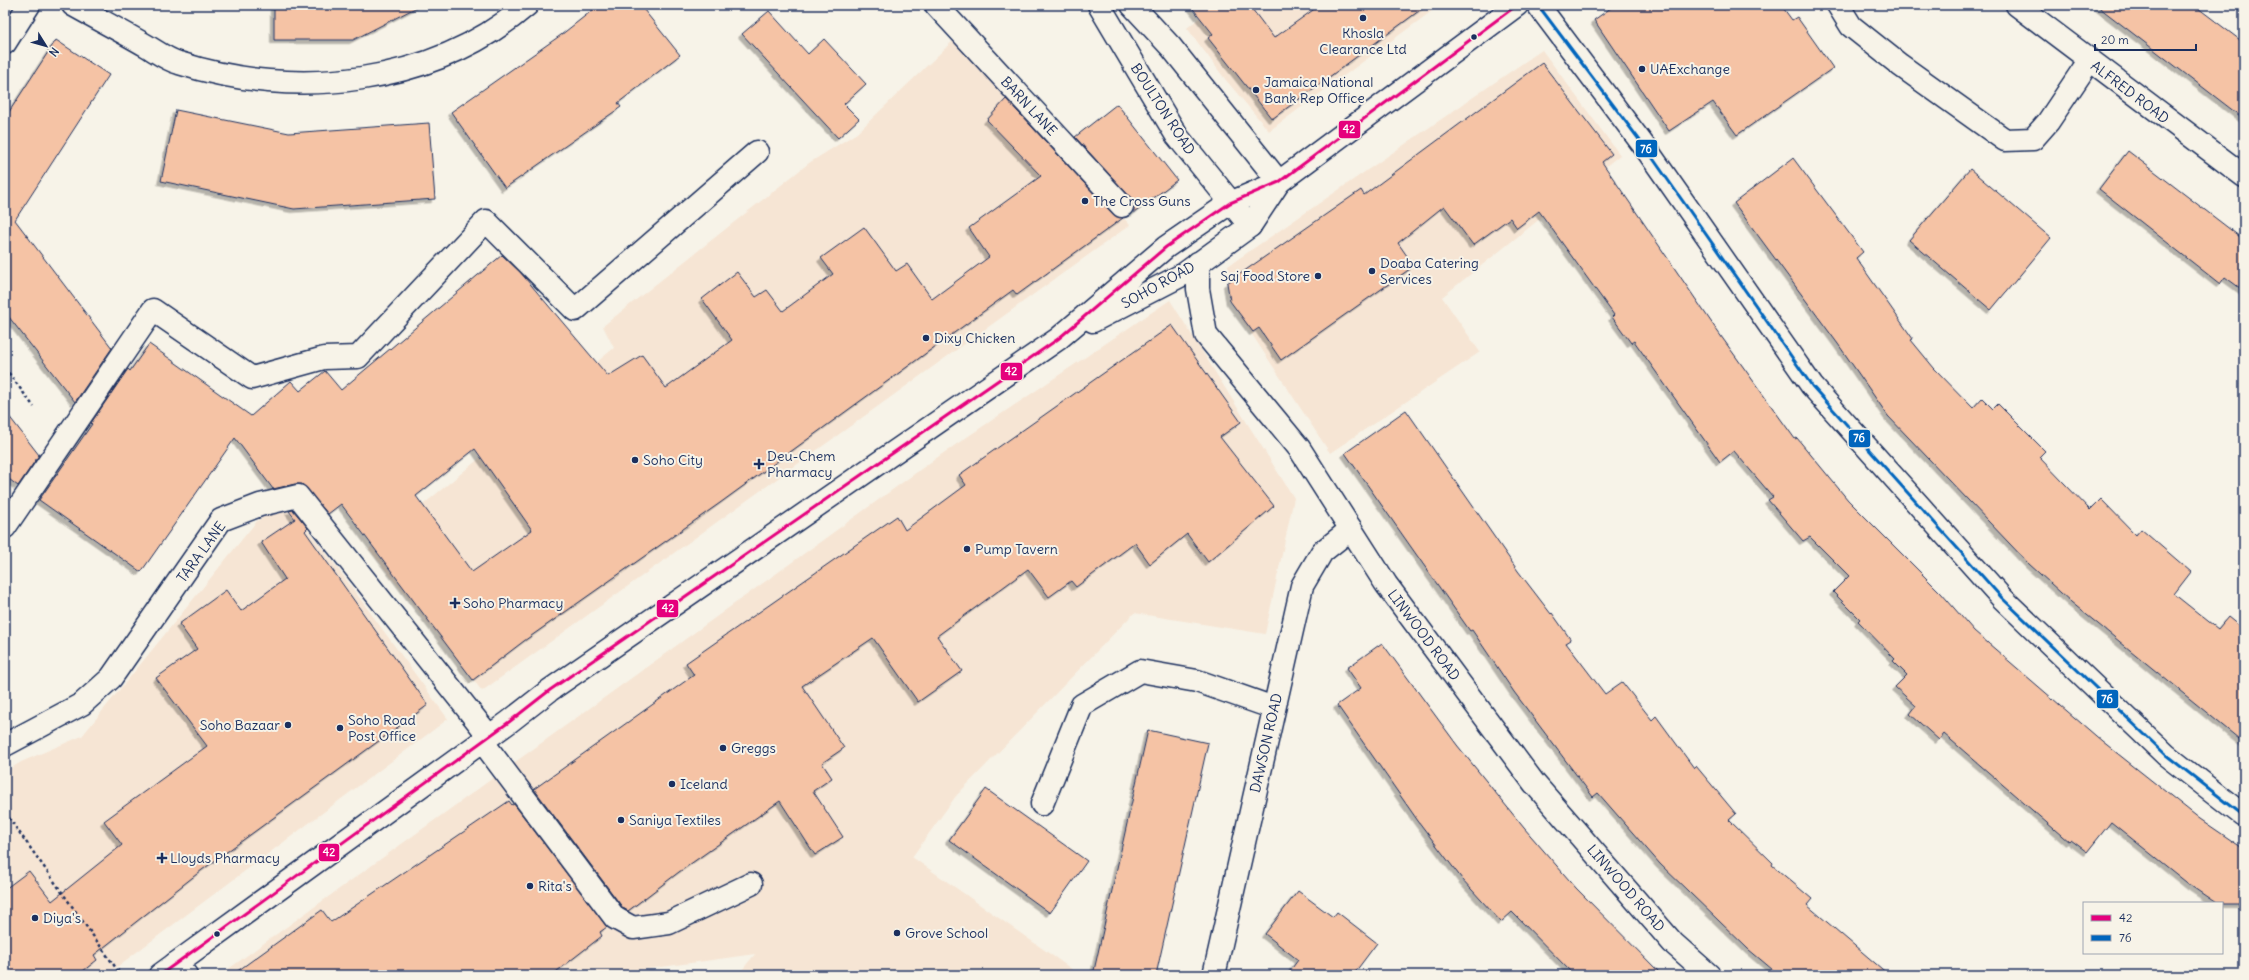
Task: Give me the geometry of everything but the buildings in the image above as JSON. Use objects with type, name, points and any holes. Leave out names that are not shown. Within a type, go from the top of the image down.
[{"type":"main road","points":[[5,43],[29,5]]},
{"type":"main road","points":[[73,5],[177,63],[241,80],[304,84],[358,79],[413,67],[468,45],[512,18],[527,5]]},
{"type":"main road","name":"BARN LANE","points":[[936,5],[1122,206]]},
{"type":"main road","name":"BOULTON ROAD","points":[[1099,5],[1177,136],[1250,226]]},
{"type":"main road","points":[[1132,5],[1175,52],[1279,182]]},
{"type":"main road","name":"SOHO ROAD","points":[[174,971],[569,677],[1058,339],[1166,247],[1230,203],[1279,182],[1517,5]]},
{"type":"main road","points":[[1538,5],[1647,150],[1812,386],[1911,494],[2002,598],[2166,755],[2244,816]]},
{"type":"main road","points":[[1838,5],[1851,26],[1900,65],[2005,140],[2033,139],[2048,122],[2089,61]]},
{"type":"main road","name":"ALFRED ROAD","points":[[2017,5],[2089,61],[2244,176]]},
{"type":"main road","points":[[5,527],[153,310],[252,378],[324,358],[358,357],[486,221],[576,310],[757,152]]},
{"type":"main road","name":"SOHO ROAD","points":[[1058,339],[1184,274],[1250,226],[1279,182]]},
{"type":"main road","name":"LINWOOD ROAD","points":[[1198,263],[1198,289],[1206,335],[1299,448],[1386,584],[1534,783],[1673,943],[1709,975]]},
{"type":"main road","name":"TARA LANE","points":[[5,746],[82,704],[111,678],[221,520],[260,505],[298,496],[486,738]]},
{"type":"main road","name":"DAWSON ROAD","points":[[1214,975],[1302,586],[1322,552],[1351,529]]},
{"type":"main road","points":[[1042,804],[1082,705],[1140,671],[1197,681],[1274,708]]},
{"type":"main road","points":[[486,738],[614,918],[633,928],[669,923],[751,884]]},
{"type":"path","points":[[5,368],[34,406]]},
{"type":"path","points":[[5,806],[9,818],[121,975]]},
{"type":"shaded area","points":[[1215,5],[1440,5],[1269,131],[1225,79],[1187,28]]},
{"type":"shaded area","points":[[958,36],[1130,225],[482,691],[369,549],[614,348],[603,326],[809,163],[857,133]]},
{"type":"shaded area","points":[[1542,50],[1620,155],[1442,297],[1480,352],[1330,453],[1230,301],[1228,266]]},
{"type":"shaded area","points":[[1170,300],[1294,498],[1265,634],[1134,613],[956,796],[912,857],[1080,975],[738,975],[755,954],[604,975],[220,975],[942,454]]},
{"type":"shaded area","points":[[287,503],[342,574],[448,719],[106,975],[5,975],[5,772],[21,762],[82,736],[257,521]]},
{"type":"transit line","name":"42","points":[[160,975],[509,722],[550,690],[1058,339],[1166,247],[1230,203],[1279,182],[1517,5]]},
{"type":"transit line","name":"76","points":[[1538,5],[1647,150],[1812,386],[2002,598],[2166,755],[2244,816]]},
{"type":"place","name":"Khosla Clearance Ltd","points":[[1363,18]]},
{"type":"place","name":"UAExchange","points":[[1642,69]]},
{"type":"place","name":"Jamaica National Bank Rep Office","points":[[1256,90]]},
{"type":"place","name":"The Cross Guns","points":[[1085,201]]},
{"type":"place","name":"Doaba Catering Services","points":[[1372,271]]},
{"type":"place","name":"Saj Food Store","points":[[1318,276]]},
{"type":"place","name":"Dixy Chicken","points":[[926,338]]},
{"type":"place","name":"Soho City","points":[[635,460]]},
{"type":"place","name":"Deu-Chem Pharmacy","points":[[759,464]]},
{"type":"place","name":"Pump Tavern","points":[[967,549]]},
{"type":"place","name":"Soho Pharmacy","points":[[455,603]]},
{"type":"place","name":"Soho Bazaar","points":[[288,725]]},
{"type":"place","name":"Soho Road Post Office","points":[[340,728]]},
{"type":"place","name":"Greggs","points":[[723,748]]},
{"type":"place","name":"Iceland","points":[[672,784]]},
{"type":"place","name":"Saniya Textiles","points":[[621,820]]},
{"type":"place","name":"Lloyds Pharmacy","points":[[162,858]]},
{"type":"place","name":"Rita's","points":[[530,886]]},
{"type":"place","name":"Diya's","points":[[35,918]]},
{"type":"place","name":"Grove School","points":[[897,933]]}]
